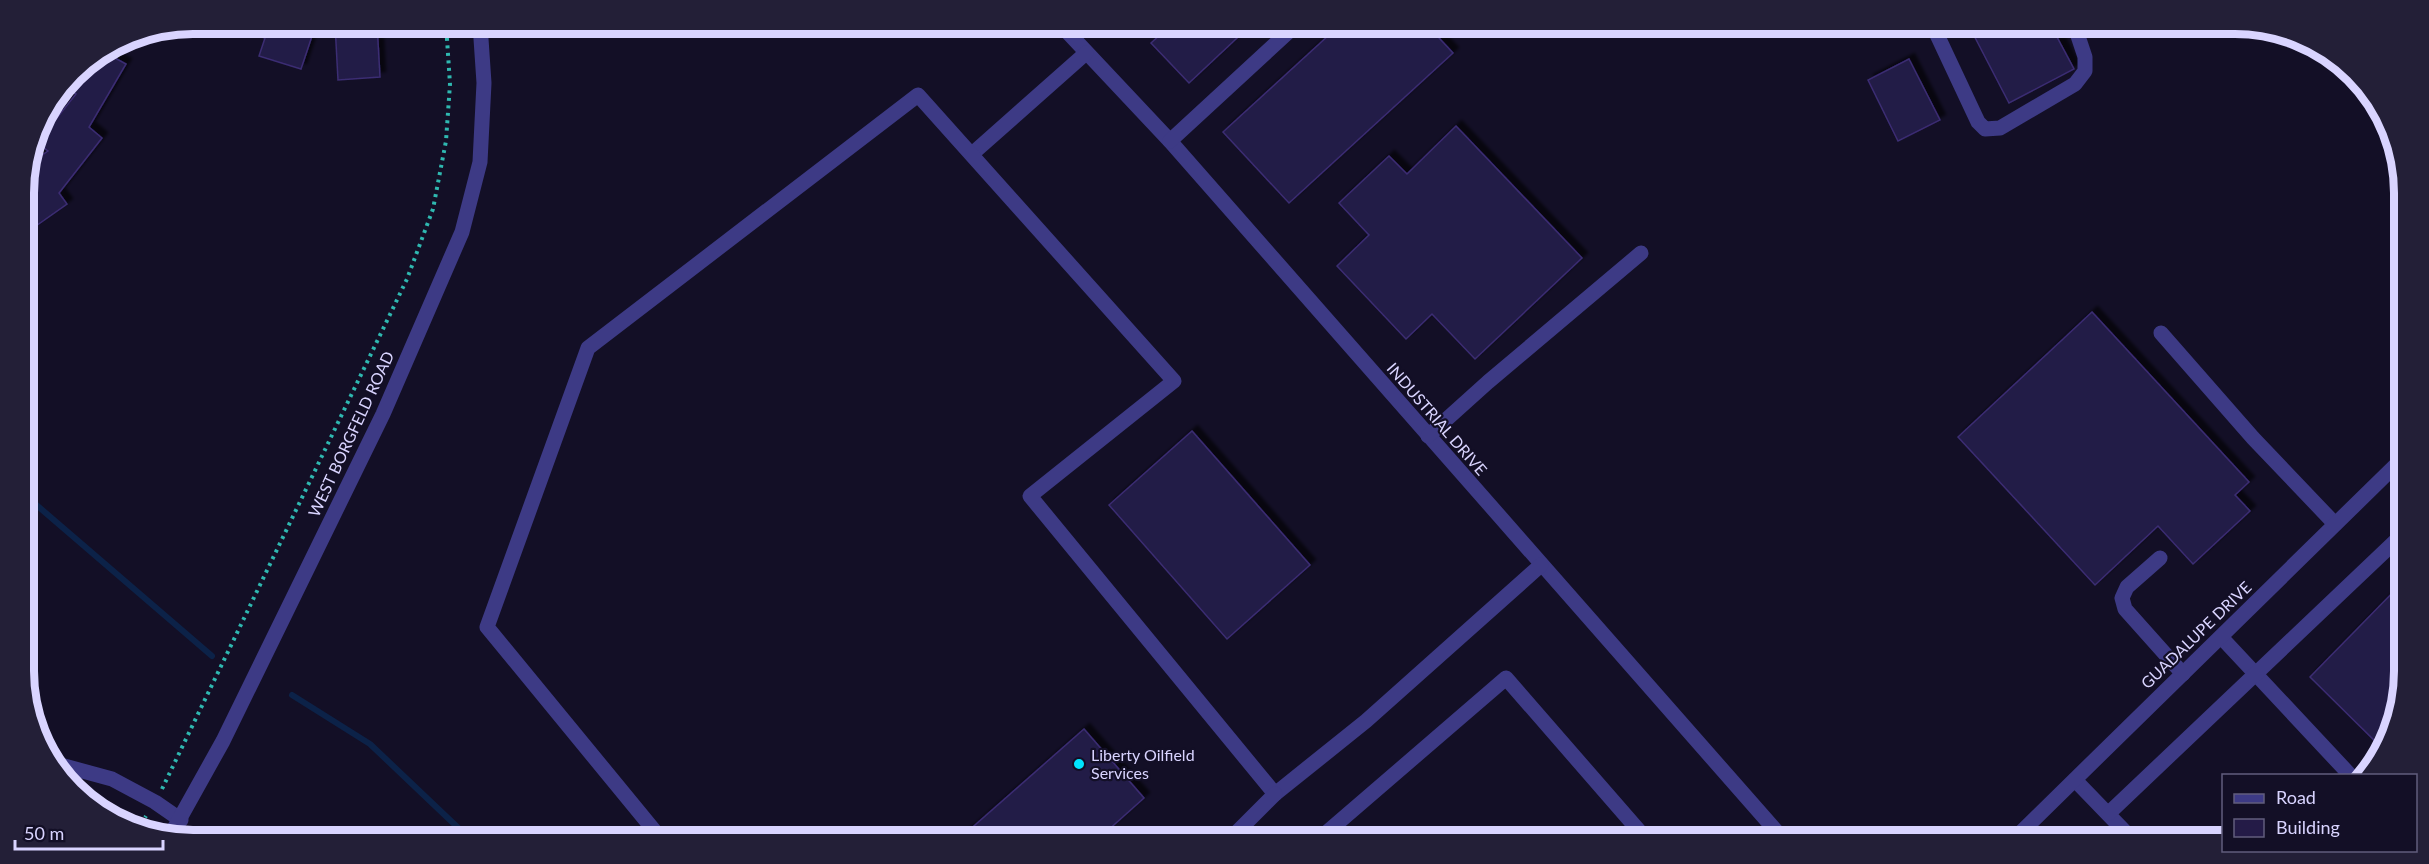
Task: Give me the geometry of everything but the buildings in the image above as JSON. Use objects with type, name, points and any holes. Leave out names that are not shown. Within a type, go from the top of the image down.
[{"type":"street","name":"WEST BORGFELD ROAD","points":[[175,828],[223,741],[383,414],[462,232],[480,162],[484,83],[481,35]]},
{"type":"street","name":"INDUSTRIAL DRIVE","points":[[1070,35],[1170,141],[1774,829]]},
{"type":"street","points":[[1170,141],[1285,35]]},
{"type":"street","points":[[1937,35],[1978,122],[1985,129],[2000,128],[2075,84],[2085,71],[2085,57],[2078,35]]},
{"type":"street","points":[[972,154],[1086,53]]},
{"type":"street","points":[[654,830],[487,627],[588,348],[918,95],[1174,381],[1029,496],[1275,794]]},
{"type":"street","points":[[1428,436],[1488,382],[1641,253]]},
{"type":"street","points":[[2161,333],[2253,438],[2335,524]]},
{"type":"street","name":"GUADALUPE DRIVE","points":[[2024,829],[2335,524],[2394,473]]},
{"type":"street","points":[[2109,813],[2394,542]]},
{"type":"street","points":[[2160,558],[2127,587],[2122,598],[2125,609],[2183,674]]},
{"type":"street","points":[[1240,829],[1275,794],[1366,721],[1541,565]]},
{"type":"street","points":[[2221,637],[2348,774]]},
{"type":"street","points":[[1330,829],[1506,678],[1638,829]]},
{"type":"street","points":[[67,767],[112,779],[155,802],[180,820]]},
{"type":"street","points":[[2074,780],[2123,829]]},
{"type":"path","points":[[143,821],[155,802],[407,279],[433,209],[446,141],[450,84],[447,35]]},
{"type":"waterway","points":[[34,503],[212,656]]},
{"type":"waterway","points":[[292,695],[370,744],[460,830]]},
{"type":"place","name":"Liberty Oilfield Services","points":[[1079,764]]}]
